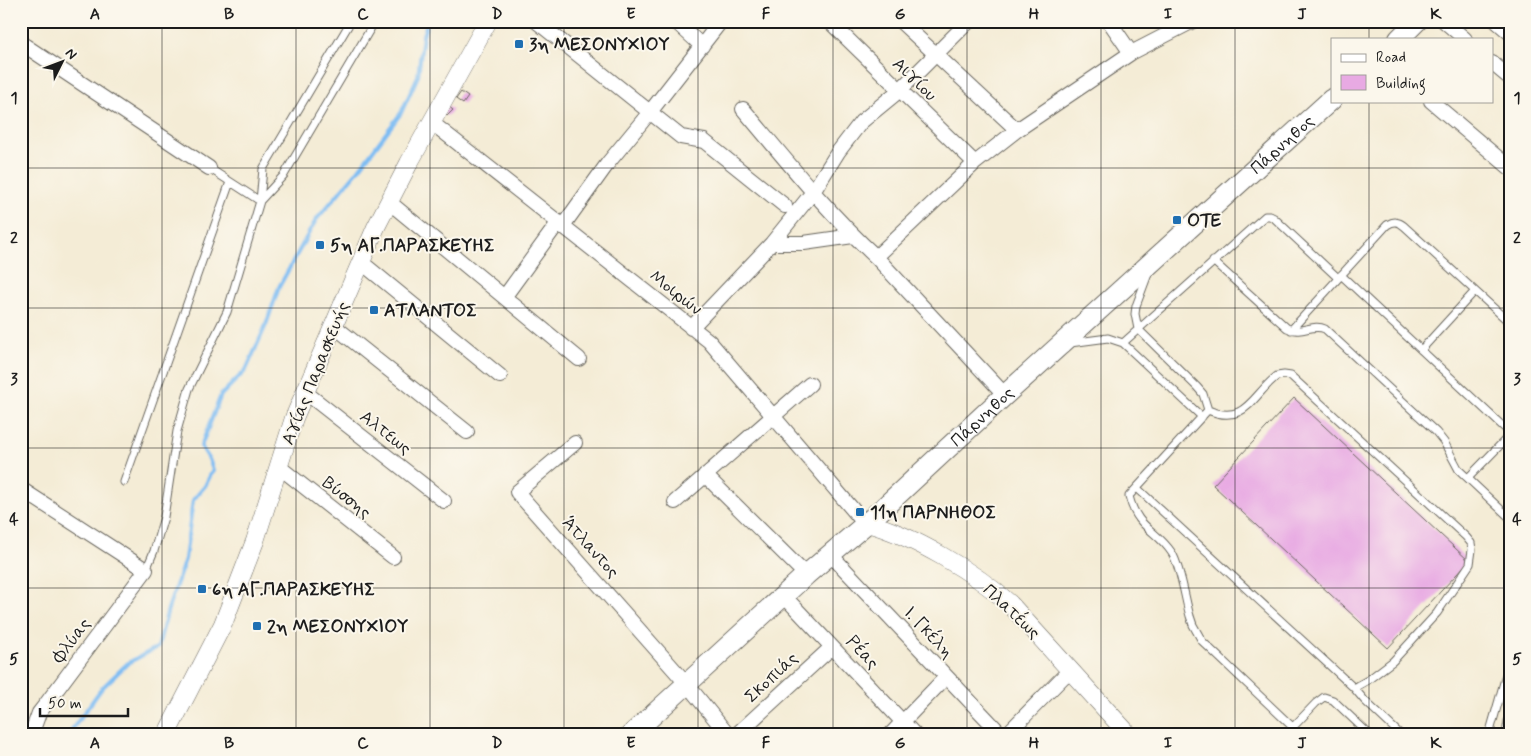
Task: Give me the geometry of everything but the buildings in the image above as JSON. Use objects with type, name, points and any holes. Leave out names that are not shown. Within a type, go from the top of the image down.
[{"type":"main road","points":[[1399,38],[1417,21]]},
{"type":"main road","name":"Πάρνηθος","points":[[631,735],[806,575],[867,524],[1004,395],[1062,345],[1331,101]]},
{"type":"street","name":"Αγίας Παρασκευής","points":[[166,735],[223,624],[255,542],[294,418],[361,262],[389,202],[488,21]]},
{"type":"street","points":[[536,21],[681,137],[704,140],[785,206]]},
{"type":"street","points":[[675,21],[702,46]]},
{"type":"street","points":[[505,296],[721,21]]},
{"type":"street","name":"Αιγίου","points":[[829,21],[975,163]]},
{"type":"street","name":"Αιγίου","points":[[900,21],[1017,130]]},
{"type":"street","points":[[691,328],[772,243],[813,192],[838,152],[861,122],[900,90],[969,21]]},
{"type":"street","points":[[1109,21],[1131,52]]},
{"type":"street","points":[[876,257],[975,163],[1017,130],[1131,52],[1193,21]]},
{"type":"street","points":[[1444,21],[1464,38]]},
{"type":"street","points":[[1496,21],[1510,33]]},
{"type":"street","points":[[21,43],[209,168]]},
{"type":"street","points":[[1494,65],[1510,78]]},
{"type":"street","points":[[1433,102],[1510,168]]},
{"type":"street","points":[[743,109],[813,192],[1004,395]]},
{"type":"street","name":"Μοιρών","points":[[432,122],[709,341],[867,524]]},
{"type":"street","points":[[389,202],[505,296],[578,359]]},
{"type":"street","points":[[772,243],[804,242],[854,236]]},
{"type":"street","points":[[361,262],[500,376]]},
{"type":"street","points":[[334,326],[467,432]]},
{"type":"street","points":[[675,502],[810,384]]},
{"type":"street","name":"Αλτεως","points":[[305,392],[444,501]]},
{"type":"street","name":"Άτλαντος","points":[[575,444],[517,492],[686,683]]},
{"type":"street","name":"Βύσσης","points":[[278,466],[393,557]]},
{"type":"street","points":[[705,475],[806,575]]},
{"type":"street","points":[[21,489],[146,570]]},
{"type":"street","name":"Πλατέως","points":[[867,524],[900,534],[988,586],[1010,604],[1129,735]]},
{"type":"street","name":"Ι. Γκέλη","points":[[830,554],[946,677],[1004,735]]},
{"type":"street","name":"Φλύας","points":[[31,735],[39,714],[146,570]]},
{"type":"street","name":"Ρέας","points":[[784,596],[915,735]]},
{"type":"street","name":"Σκοπιάς","points":[[736,735],[832,646]]},
{"type":"street","points":[[1004,735],[1070,670]]},
{"type":"street","points":[[890,735],[946,677]]},
{"type":"street","points":[[686,683],[728,735]]},
{"type":"lane","points":[[146,570],[154,552],[164,518],[177,431],[189,389],[227,312],[260,201],[263,169],[351,21]]},
{"type":"lane","points":[[260,201],[284,175],[375,21]]},
{"type":"lane","points":[[209,168],[260,201]]},
{"type":"lane","points":[[124,482],[230,182]]},
{"type":"lane","points":[[1123,343],[1261,218],[1270,216],[1340,276],[1510,434],[1468,478]]},
{"type":"lane","points":[[1291,330],[1388,225],[1393,222],[1399,222],[1510,323]]},
{"type":"lane","points":[[1154,260],[1136,306],[1138,329],[1197,387],[1203,394],[1208,410]]},
{"type":"lane","points":[[1213,262],[1282,325],[1291,330],[1303,331],[1318,327],[1325,329],[1436,432],[1444,442],[1455,465],[1510,518]]},
{"type":"lane","points":[[1421,350],[1475,291]]},
{"type":"lane","points":[[1062,345],[1099,338],[1115,339],[1123,343],[1202,417]]},
{"type":"lane","points":[[1208,410],[1225,416],[1241,412],[1277,376],[1284,374],[1291,376],[1471,543],[1470,564],[1434,617],[1393,661],[1354,688]]},
{"type":"lane","points":[[1208,410],[1129,496],[1134,513],[1173,555],[1197,634],[1208,647],[1302,735]]},
{"type":"lane","points":[[1137,488],[1354,688],[1401,735]]},
{"type":"lane","points":[[1489,735],[1510,661]]},
{"type":"lane","points":[[1293,727],[1319,699],[1324,697],[1328,698],[1370,735]]},
{"type":"lane","points":[[1506,735],[1508,721]]},
{"type":"waterway","points":[[68,735],[102,688],[128,663],[158,647],[168,609],[185,559],[193,500],[205,486],[213,470],[201,446],[221,395],[246,370],[266,325],[279,287],[316,220],[356,173],[401,113],[418,76],[423,35],[428,21]]},
{"type":"place","name":"3η ΜΕΣΟΝΥΧΙΟΥ","points":[[519,44]]},
{"type":"place","name":"ΟΤΕ","points":[[1177,220]]},
{"type":"place","name":"5η ΑΓ.ΠΑΡΑΣΚΕΥΗΣ","points":[[320,245]]},
{"type":"place","name":"ΑΤΛΑΝΤΟΣ","points":[[374,310]]},
{"type":"place","name":"11η ΠΑΡΝΗΘΟΣ","points":[[860,512]]},
{"type":"place","name":"6η ΑΓ.ΠΑΡΑΣΚΕΥΗΣ","points":[[202,589]]},
{"type":"place","name":"2η ΜΕΣΟΝΥΧΙΟΥ","points":[[257,626]]}]
